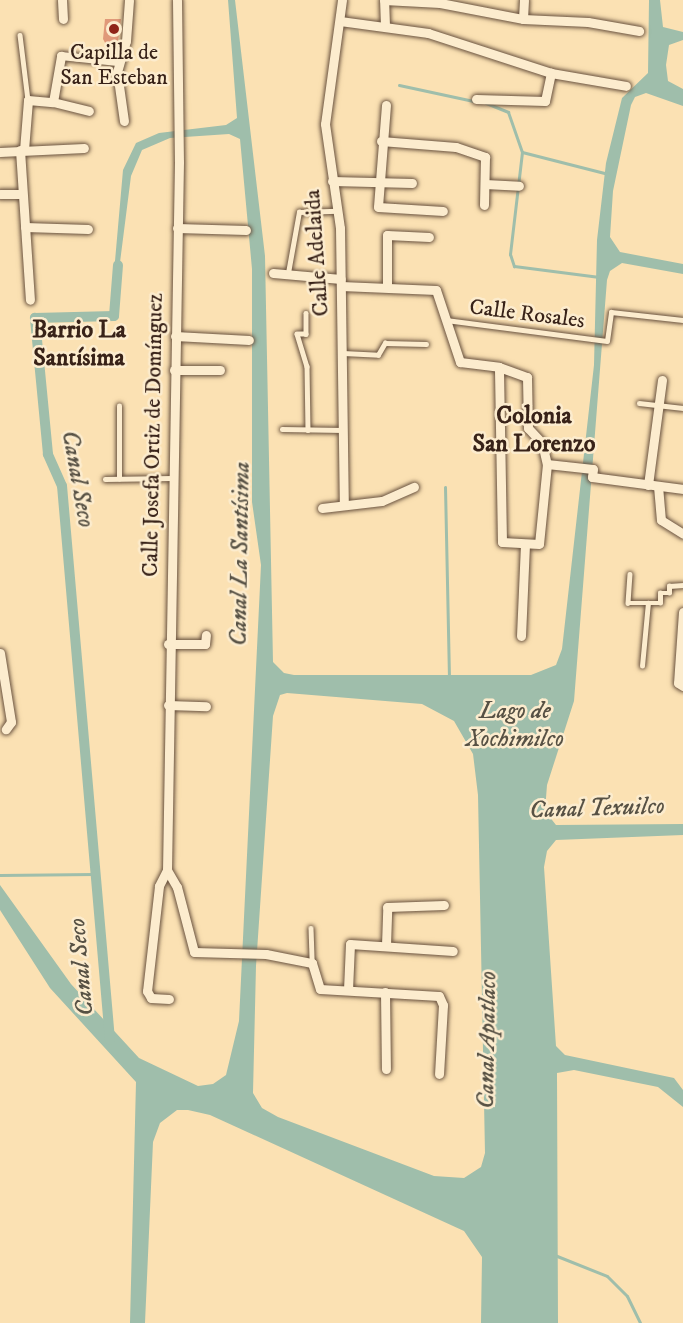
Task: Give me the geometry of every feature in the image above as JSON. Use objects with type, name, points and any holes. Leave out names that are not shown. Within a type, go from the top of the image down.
[{"type":"street","points":[[62,0],[63,19]]},
{"type":"street","points":[[124,121],[118,62],[126,41],[129,0]]},
{"type":"street","name":"Calle Josefa Ortiz de Domínguez","points":[[167,870],[168,644],[179,122],[177,0]]},
{"type":"street","name":"Calle Adelaida","points":[[342,0],[325,124],[337,211],[341,283],[345,430],[344,504]]},
{"type":"street","points":[[385,26],[384,0],[440,3],[523,20],[588,22],[639,31]]},
{"type":"street","points":[[523,20],[524,0]]},
{"type":"street","points":[[340,21],[428,33],[550,73],[626,86]]},
{"type":"street","points":[[53,102],[61,56],[118,62]]},
{"type":"street","points":[[476,99],[545,101],[550,73]]},
{"type":"street","points":[[30,300],[25,227],[20,194],[28,100],[53,102],[89,111]]},
{"type":"street","points":[[386,105],[377,181],[378,207],[443,211]]},
{"type":"street","points":[[381,141],[456,147],[485,157],[484,205]]},
{"type":"street","points":[[0,152],[84,148]]},
{"type":"street","points":[[332,181],[412,183]]},
{"type":"street","points":[[485,184],[519,186]]},
{"type":"street","points":[[0,195],[20,194]]},
{"type":"street","points":[[25,227],[88,229]]},
{"type":"street","points":[[177,228],[246,230]]},
{"type":"street","points":[[387,287],[387,235],[429,237]]},
{"type":"street","points":[[273,273],[288,273],[341,283],[436,290],[443,319],[460,363],[499,367],[527,377],[528,428],[542,443],[547,464],[539,544],[502,543],[499,367]]},
{"type":"street","points":[[175,336],[249,340]]},
{"type":"street","points":[[174,370],[220,370]]},
{"type":"street","points":[[662,380],[653,486],[661,520],[683,534]]},
{"type":"street","points":[[547,464],[591,468],[592,477],[683,489]]},
{"type":"street","points":[[322,508],[382,501],[414,487]]},
{"type":"street","points":[[521,636],[525,544]]},
{"type":"street","points":[[681,686],[683,612]]},
{"type":"street","points":[[168,644],[205,644],[206,635]]},
{"type":"street","points":[[0,653],[10,722],[3,729]]},
{"type":"street","points":[[168,705],[207,706]]},
{"type":"street","points":[[167,870],[177,887],[189,941],[194,952],[229,951],[266,954],[312,963],[316,987],[385,992],[442,1000],[439,1074]]},
{"type":"street","points":[[167,870],[159,886],[147,991],[151,998],[169,999]]},
{"type":"street","points":[[386,945],[387,908],[444,905]]},
{"type":"street","points":[[348,990],[348,946],[386,945],[453,951]]},
{"type":"street","points":[[385,992],[386,1069]]},
{"type":"lane","points":[[21,35],[28,100]]},
{"type":"lane","points":[[288,273],[299,212],[337,211]]},
{"type":"lane","name":"Calle Rosales","points":[[443,319],[606,341],[611,312],[683,320]]},
{"type":"lane","points":[[306,313],[306,334],[297,333],[308,366],[308,430]]},
{"type":"lane","points":[[343,353],[378,355],[386,343],[426,344]]},
{"type":"lane","points":[[639,403],[683,408]]},
{"type":"lane","points":[[118,479],[119,405]]},
{"type":"lane","points":[[282,429],[345,430]]},
{"type":"lane","points":[[105,479],[172,477]]},
{"type":"lane","points":[[630,574],[628,603],[660,603],[660,593],[669,593],[669,586],[683,585]]},
{"type":"lane","points":[[642,666],[648,603]]},
{"type":"lane","points":[[311,928],[312,963]]},
{"type":"water","name":"Lago de Xochimilco","points":[[228,0],[235,0],[265,256],[273,662],[284,673],[294,675],[531,675],[556,665],[562,649],[594,365],[597,240],[606,163],[622,98],[648,73],[649,0],[660,0],[663,27],[683,32],[683,40],[669,45],[666,65],[668,81],[683,89],[683,106],[646,93],[635,97],[631,105],[613,191],[610,237],[620,252],[683,264],[683,274],[622,263],[610,271],[607,280],[574,701],[547,785],[545,811],[556,825],[683,824],[683,835],[556,840],[547,851],[544,867],[556,1046],[565,1055],[674,1078],[683,1090],[683,1107],[658,1087],[574,1070],[557,1073],[558,1323],[481,1323],[482,1257],[464,1231],[210,1115],[177,1110],[160,1123],[153,1142],[145,1323],[130,1323],[136,1082],[50,988],[0,910],[0,885],[71,984],[139,1058],[198,1086],[213,1084],[226,1075],[239,1021],[261,565],[252,502],[252,269],[240,139],[229,134],[170,138],[142,150],[131,176],[118,278],[115,261],[123,170],[136,143],[159,133],[226,125],[237,118]],"holes":[[[287,693],[422,704],[454,721],[473,754],[478,795],[485,1153],[481,1167],[464,1178],[434,1176],[278,1117],[262,1108],[253,1093],[256,966],[273,716],[280,695]]]},
{"type":"building","name":"Capilla de San Esteban","points":[[105,19],[121,19],[117,49],[109,50],[103,39]]},
{"type":"waterway","points":[[399,85],[473,101]]},
{"type":"waterway","points":[[486,103],[508,112],[522,152],[608,174]]},
{"type":"waterway","points":[[522,152],[510,254],[514,266],[599,277]]},
{"type":"waterway","name":"Canal Seco","points":[[110,1040],[62,486],[48,454],[35,318],[114,316],[118,265]]},
{"type":"waterway","points":[[445,487],[449,677]]},
{"type":"waterway","points":[[0,875],[94,874]]},
{"type":"waterway","points":[[552,1254],[607,1276],[627,1296],[640,1323]]},
{"type":"place","name":"Capilla de San Esteban","points":[[114,29]]},
{"type":"district","name":"Barrio La Santísima","points":[[79,345]]},
{"type":"district","name":"Colonia San Lorenzo","points":[[534,431]]},
{"type":"water label","name":"Canal La Santísima","points":[[241,554]]},
{"type":"water label","name":"Canal Texuilco","points":[[597,809]]},
{"type":"water label","name":"Canal Apatlaco","points":[[488,1040]]}]
